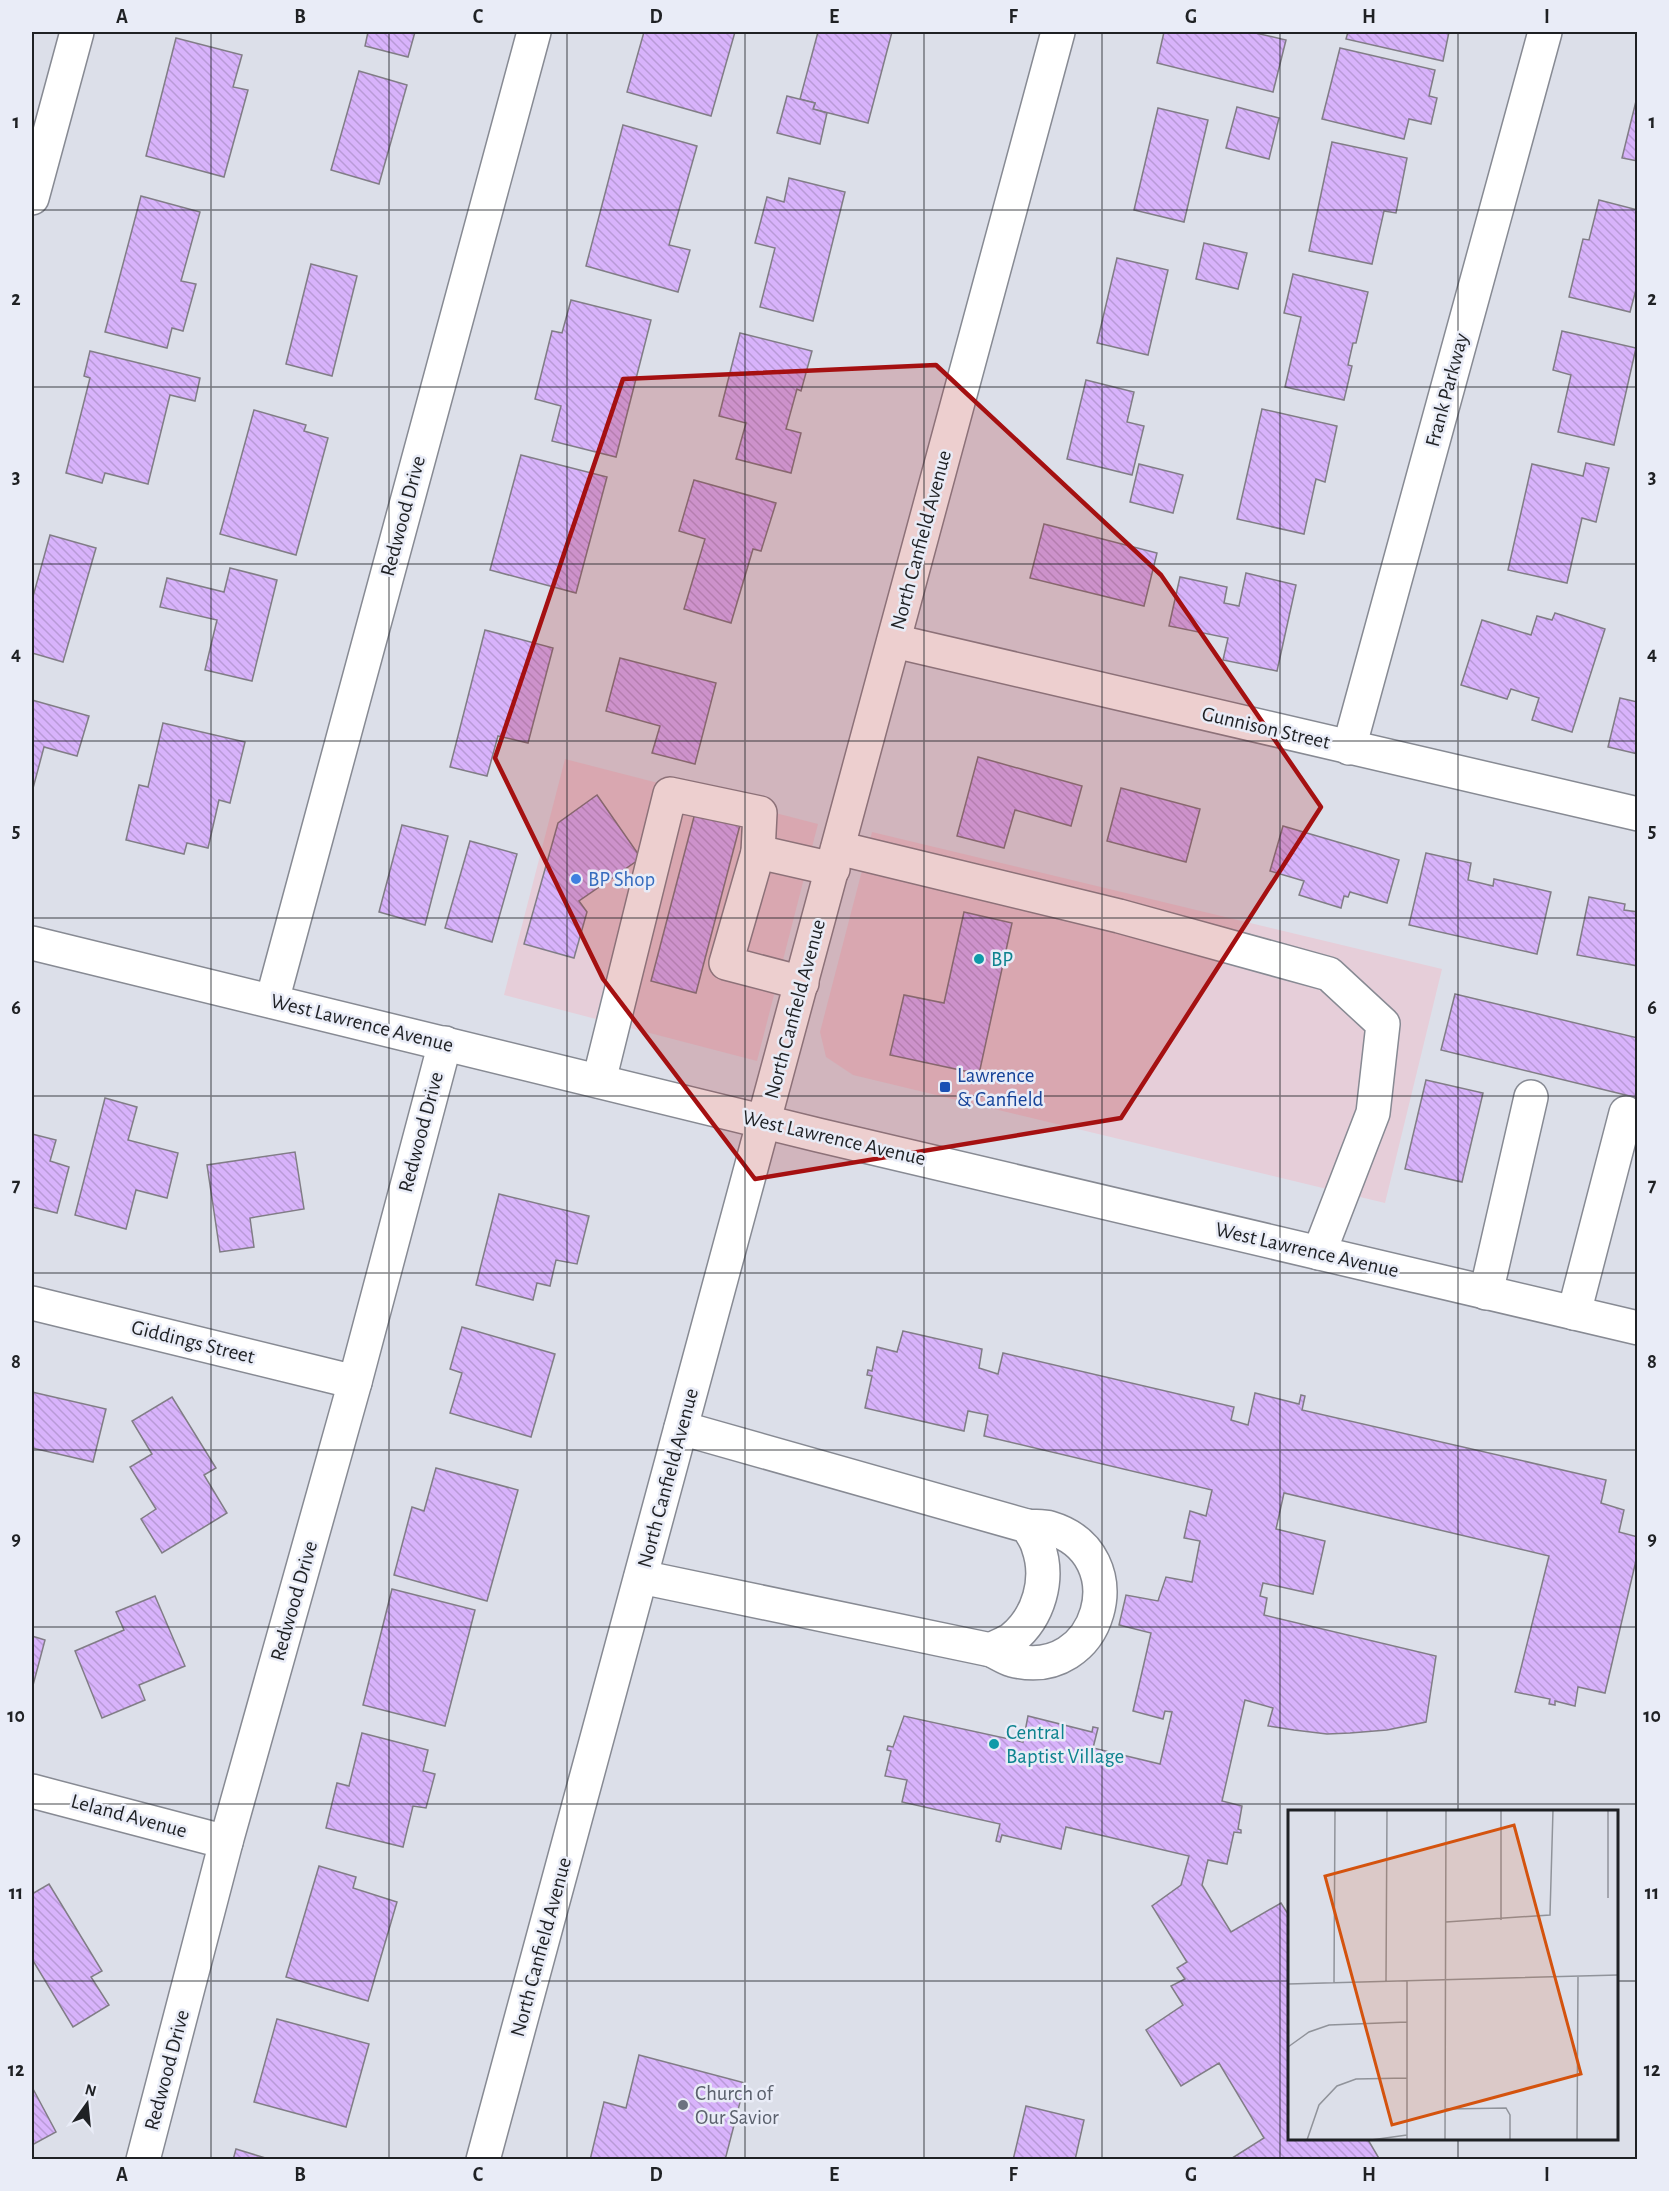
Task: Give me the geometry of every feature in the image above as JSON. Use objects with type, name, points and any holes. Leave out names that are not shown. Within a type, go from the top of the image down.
[{"type":"street","points":[[32,198],[77,32]]},
{"type":"street","name":"Redwood Drive","points":[[272,1001],[534,32]]},
{"type":"street","name":"North Canfield Avenue","points":[[483,2160],[1058,32]]},
{"type":"street","name":"Frank Parkway","points":[[1349,748],[1545,32]]},
{"type":"street","name":"Gunnison Street","points":[[894,641],[1638,814]]},
{"type":"street","points":[[599,1081],[670,794],[760,813],[758,852],[726,963],[802,983]]},
{"type":"street","points":[[758,852],[835,858],[1119,916],[1329,974],[1383,1024],[1373,1113],[1319,1253]]},
{"type":"street","name":"West Lawrence Avenue","points":[[32,943],[764,1122],[1638,1328]]},
{"type":"street","name":"Redwood Drive","points":[[144,2160],[226,1842],[355,1382],[445,1043]]},
{"type":"street","points":[[1486,1293],[1531,1098]]},
{"type":"street","points":[[1574,1313],[1626,1113]]},
{"type":"street","name":"Giddings Street","points":[[32,1303],[355,1382]]},
{"type":"street","points":[[641,1577],[991,1650],[1011,1659],[1033,1663],[1054,1659],[1074,1649],[1089,1633],[1099,1613],[1101,1592],[1097,1570],[1086,1551],[1069,1537],[1049,1528],[1027,1526],[681,1428]]},
{"type":"street","points":[[991,1650],[1012,1639],[1029,1620],[1040,1597],[1043,1570],[1038,1545],[1027,1526]]},
{"type":"street","name":"Leland Avenue","points":[[32,1791],[226,1842]]},
{"type":"highlighted area","points":[[936,365],[1161,575],[1321,807],[1121,1118],[755,1179],[603,979],[495,758],[623,379]]},
{"type":"shaded area","points":[[565,759],[818,824],[757,1061],[504,995]]},
{"type":"shaded area","points":[[872,832],[1442,969],[1385,1203],[853,1075],[826,1057],[820,1032]]},
{"type":"building","points":[[368,32],[415,32],[408,57],[365,46]]},
{"type":"building","points":[[644,32],[735,32],[711,116],[627,92]]},
{"type":"building","points":[[818,32],[892,32],[868,123],[813,109],[815,103],[800,99]]},
{"type":"building","points":[[1164,32],[1251,32],[1286,40],[1273,92],[1157,63]]},
{"type":"building","points":[[1348,32],[1449,32],[1443,61],[1346,39]]},
{"type":"building","points":[[176,38],[242,55],[233,87],[248,90],[224,177],[146,156]]},
{"type":"building","points":[[1340,48],[1435,70],[1429,96],[1437,98],[1431,124],[1409,119],[1404,139],[1322,119]]},
{"type":"building","points":[[359,71],[407,85],[379,184],[331,170]]},
{"type":"building","points":[[1638,93],[1638,161],[1622,158]]},
{"type":"building","points":[[787,96],[815,103],[813,109],[827,113],[820,144],[777,133]]},
{"type":"building","points":[[1237,107],[1279,118],[1269,159],[1226,148]]},
{"type":"building","points":[[1158,108],[1208,120],[1184,222],[1134,210]]},
{"type":"building","points":[[623,125],[697,146],[669,245],[690,250],[678,292],[586,266]]},
{"type":"building","points":[[1332,142],[1407,158],[1396,213],[1384,211],[1372,264],[1309,251]]},
{"type":"building","points":[[789,178],[845,192],[813,321],[760,307],[775,248],[755,243],[767,197],[784,202]]},
{"type":"building","points":[[141,196],[200,212],[181,281],[196,284],[183,331],[172,328],[167,348],[105,332]]},
{"type":"building","points":[[1599,200],[1638,210],[1638,282],[1630,312],[1569,297],[1583,239],[1589,240]]},
{"type":"building","points":[[1204,243],[1247,253],[1238,289],[1196,279]]},
{"type":"building","points":[[1117,258],[1168,270],[1148,355],[1097,343]]},
{"type":"building","points":[[311,264],[357,276],[332,376],[286,364]]},
{"type":"building","points":[[1293,274],[1368,292],[1356,343],[1353,343],[1348,365],[1352,366],[1344,400],[1285,387],[1301,317],[1284,313]]},
{"type":"building","points":[[571,300],[651,320],[616,457],[552,441],[561,406],[535,399],[552,331],[562,333]]},
{"type":"building","points":[[1562,331],[1636,348],[1614,445],[1558,432],[1571,375],[1553,370]]},
{"type":"building","points":[[740,333],[812,351],[801,391],[797,389],[786,429],[801,433],[791,473],[736,459],[746,423],[719,416]]},
{"type":"building","points":[[90,351],[200,378],[195,401],[170,395],[148,484],[105,473],[102,483],[66,473],[90,378],[84,376]]},
{"type":"building","points":[[1086,380],[1134,392],[1127,422],[1144,426],[1132,475],[1067,459]]},
{"type":"building","points":[[1262,409],[1337,426],[1325,482],[1316,479],[1304,534],[1237,519]]},
{"type":"building","points":[[254,410],[306,425],[304,431],[328,438],[296,555],[220,534]]},
{"type":"building","points":[[521,455],[607,477],[576,593],[490,570]]},
{"type":"building","points":[[1586,463],[1609,468],[1596,522],[1582,518],[1567,583],[1508,570],[1532,464],[1583,476]]},
{"type":"building","points":[[1139,464],[1183,475],[1173,513],[1130,502]]},
{"type":"building","points":[[694,480],[776,503],[761,551],[753,549],[731,623],[684,609],[705,539],[679,531]]},
{"type":"building","points":[[1044,524],[1157,553],[1144,606],[1030,578]]},
{"type":"building","points":[[50,535],[96,548],[63,662],[32,653],[32,600]]},
{"type":"building","points":[[230,568],[277,580],[252,681],[205,670],[217,620],[160,607],[167,578],[224,592]]},
{"type":"building","points":[[1246,573],[1296,585],[1277,671],[1223,660],[1228,638],[1169,626],[1180,577],[1227,587],[1224,603],[1239,606]]},
{"type":"building","points":[[1555,613],[1605,629],[1572,732],[1532,720],[1539,698],[1511,689],[1507,699],[1461,685],[1482,620],[1531,635],[1537,616],[1552,620]]},
{"type":"building","points":[[485,630],[553,648],[528,743],[498,736],[487,776],[450,767]]},
{"type":"building","points":[[620,658],[716,683],[695,764],[652,753],[660,726],[606,711]]},
{"type":"building","points":[[1620,698],[1637,702],[1638,700],[1638,754],[1608,747]]},
{"type":"building","points":[[32,700],[89,716],[77,756],[44,747],[32,792]]},
{"type":"building","points":[[163,723],[245,742],[230,803],[219,800],[208,848],[187,843],[184,854],[126,840],[139,785],[148,787]]},
{"type":"building","points":[[978,757],[1082,786],[1071,826],[1015,810],[1004,848],[957,836]]},
{"type":"building","points":[[1121,788],[1200,809],[1186,862],[1107,841]]},
{"type":"building","name":"BP Shop","points":[[597,795],[641,858],[579,901],[587,912],[574,958],[524,944],[558,823]]},
{"type":"building","points":[[695,813],[740,825],[696,993],[651,981]]},
{"type":"building","points":[[402,825],[448,836],[425,925],[379,912]]},
{"type":"building","points":[[1283,826],[1399,860],[1387,903],[1350,892],[1348,897],[1344,896],[1341,908],[1299,895],[1304,881],[1270,871]]},
{"type":"building","points":[[470,841],[517,854],[492,942],[445,928]]},
{"type":"building","points":[[1426,853],[1471,863],[1468,880],[1493,886],[1494,879],[1551,892],[1537,954],[1409,925]]},
{"type":"building","points":[[1589,897],[1625,904],[1624,910],[1638,912],[1638,966],[1577,955]]},
{"type":"building","name":"BP","points":[[964,912],[1012,923],[979,1074],[890,1055],[904,995],[944,1003]]},
{"type":"building","points":[[1455,994],[1638,1038],[1638,1098],[1441,1050]]},
{"type":"building","points":[[1426,1080],[1483,1093],[1462,1182],[1405,1169]]},
{"type":"building","points":[[105,1098],[137,1107],[128,1140],[178,1153],[167,1198],[136,1190],[126,1229],[75,1215]]},
{"type":"building","points":[[32,1134],[56,1140],[50,1161],[69,1167],[57,1213],[32,1207]]},
{"type":"building","points":[[295,1152],[304,1209],[250,1218],[254,1247],[220,1252],[207,1165]]},
{"type":"building","points":[[499,1194],[589,1216],[577,1264],[556,1260],[550,1286],[537,1283],[533,1300],[476,1285]]},
{"type":"building","points":[[462,1327],[555,1354],[531,1437],[450,1413],[462,1373],[450,1369]]},
{"type":"building","name":"Central Baptist Village","points":[[903,1331],[982,1349],[979,1368],[998,1374],[1003,1353],[1234,1407],[1231,1420],[1248,1425],[1255,1393],[1299,1404],[1301,1395],[1305,1396],[1302,1410],[1606,1480],[1601,1503],[1624,1510],[1619,1532],[1638,1537],[1638,1552],[1605,1693],[1578,1687],[1575,1706],[1555,1701],[1555,1705],[1549,1704],[1550,1699],[1515,1692],[1549,1556],[1284,1493],[1276,1529],[1325,1541],[1313,1594],[1263,1583],[1260,1596],[1267,1598],[1264,1615],[1436,1656],[1426,1722],[1387,1730],[1350,1733],[1327,1734],[1294,1730],[1268,1726],[1273,1708],[1245,1700],[1222,1801],[1242,1806],[1238,1829],[1241,1833],[1234,1832],[1227,1864],[1208,1860],[1202,1885],[1231,1932],[1281,1903],[1288,1914],[1288,2140],[1368,2140],[1380,2160],[1229,2160],[1264,2138],[1219,2063],[1181,2086],[1146,2030],[1183,2005],[1171,1986],[1185,1979],[1177,1968],[1187,1962],[1152,1906],[1181,1885],[1189,1856],[1066,1827],[1061,1849],[1002,1835],[1000,1842],[996,1841],[1000,1824],[902,1802],[907,1780],[885,1776],[891,1751],[887,1750],[888,1746],[893,1747],[904,1716],[1023,1742],[1028,1716],[1092,1732],[1093,1727],[1098,1728],[1093,1748],[1160,1764],[1172,1712],[1165,1711],[1163,1719],[1133,1711],[1151,1633],[1119,1625],[1126,1595],[1158,1601],[1166,1577],[1192,1582],[1200,1541],[1184,1538],[1190,1511],[1206,1516],[1212,1490],[984,1436],[988,1415],[968,1411],[964,1431],[865,1408],[872,1376],[867,1375],[868,1370],[872,1371],[877,1347],[897,1352]]},
{"type":"building","points":[[32,1392],[106,1409],[93,1462],[32,1448]]},
{"type":"building","points":[[172,1397],[216,1468],[204,1475],[227,1513],[162,1553],[141,1519],[156,1509],[130,1467],[152,1454],[132,1421]]},
{"type":"building","points":[[436,1468],[518,1490],[487,1601],[394,1575],[412,1507],[424,1511]]},
{"type":"building","points":[[392,1589],[475,1610],[445,1726],[363,1705]]},
{"type":"building","points":[[155,1596],[185,1666],[139,1685],[145,1700],[102,1718],[75,1651],[124,1630],[116,1612]]},
{"type":"building","points":[[32,1636],[45,1640],[32,1689]]},
{"type":"building","points":[[362,1733],[428,1750],[423,1771],[435,1774],[426,1808],[413,1806],[403,1847],[326,1828],[337,1783],[349,1786]]},
{"type":"building","points":[[319,1866],[356,1877],[353,1888],[397,1902],[368,2001],[286,1977]]},
{"type":"building","points":[[49,1884],[102,1971],[91,1977],[109,2005],[73,2027],[32,1959],[32,1894]]},
{"type":"building","points":[[277,2019],[369,2044],[346,2127],[254,2102]]},
{"type":"building","name":"Church of Our Savior","points":[[639,2055],[745,2083],[725,2160],[590,2160],[604,2102],[626,2108]]},
{"type":"building","points":[[32,2087],[56,2132],[32,2145]]},
{"type":"building","points":[[1026,2106],[1084,2120],[1075,2160],[1013,2160]]},
{"type":"building","points":[[236,2149],[272,2160],[233,2160]]},
{"type":"place","name":"BP Shop","points":[[576,879]]},
{"type":"place","name":"BP","points":[[979,959]]},
{"type":"place","name":"Lawrence & Canfield","points":[[945,1087]]},
{"type":"place","name":"Central Baptist Village","points":[[994,1744]]},
{"type":"place","name":"Church of Our Savior","points":[[683,2105]]}]
